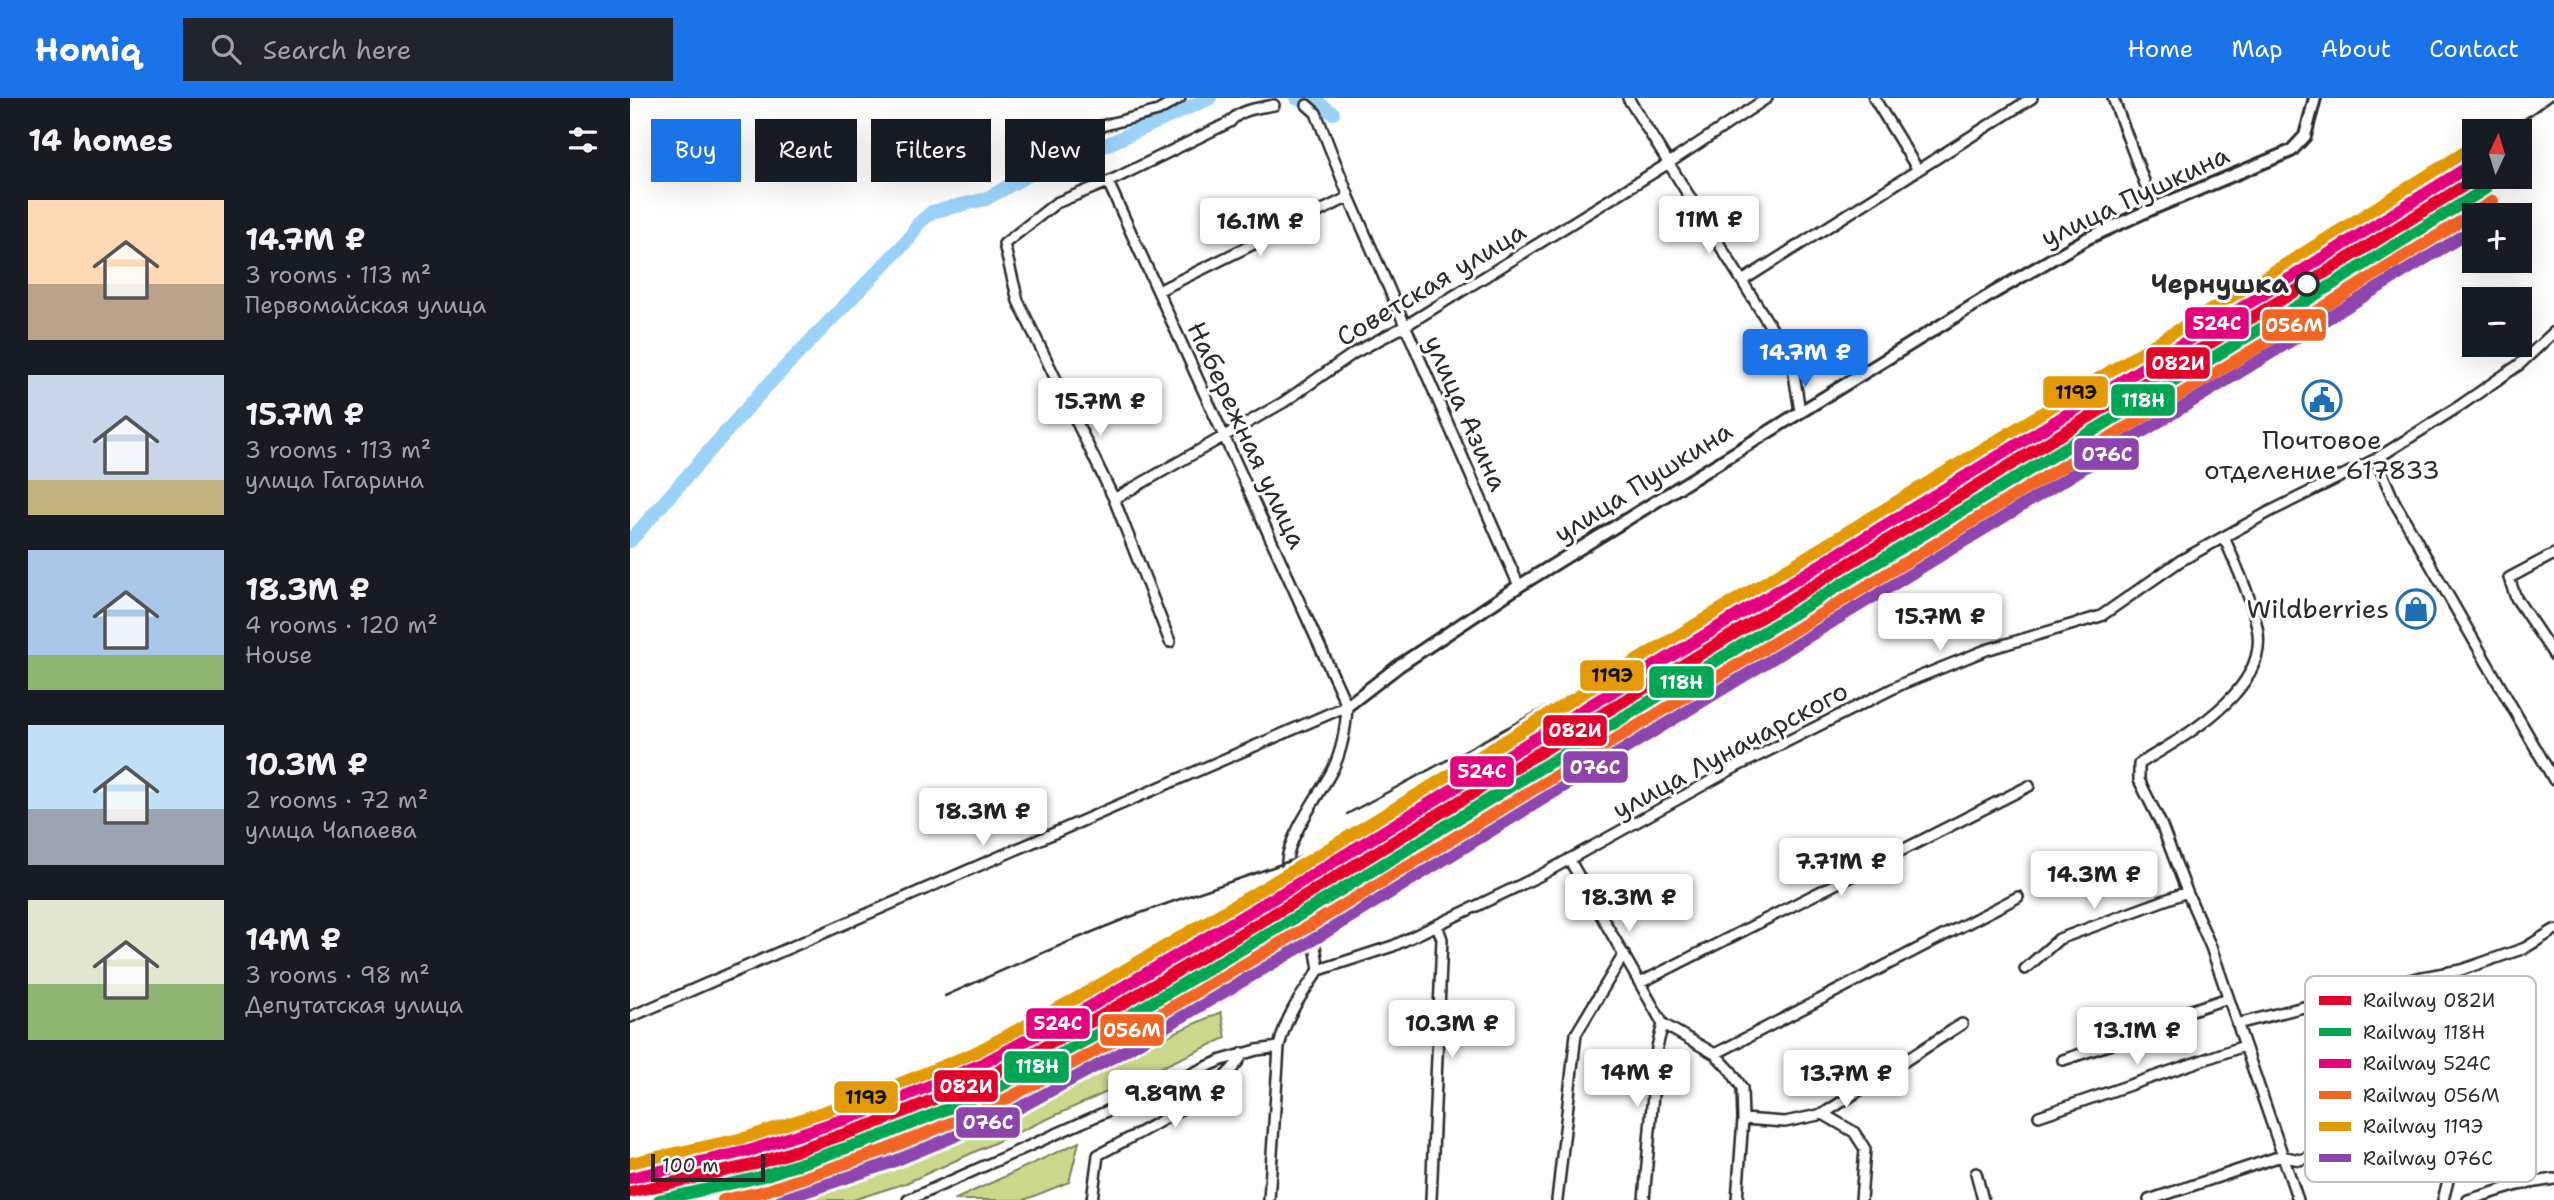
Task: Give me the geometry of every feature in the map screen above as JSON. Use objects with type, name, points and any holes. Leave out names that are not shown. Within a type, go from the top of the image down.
[{"type":"main road","name":"улица Пушкина","points":[[1347,706],[1400,665],[1519,586],[1994,292],[2088,238],[2291,151],[2305,136],[2315,98]]},
{"type":"street","points":[[1105,125],[1158,111],[1180,98]]},
{"type":"street","points":[[1628,98],[1787,353],[1793,368],[1800,411]]},
{"type":"street","name":"Советская улица","points":[[1114,499],[1284,402],[1354,353],[1405,326],[1669,163],[1767,98]]},
{"type":"street","points":[[1874,98],[1918,170]]},
{"type":"street","points":[[1742,281],[2032,98]]},
{"type":"street","points":[[2113,98],[2154,208]]},
{"type":"street","points":[[1170,642],[1114,499],[1018,301],[1004,244],[1056,203],[1108,183],[1230,122],[1234,116],[1274,105]]},
{"type":"street","name":"улица Азина","points":[[1307,105],[1316,113],[1349,197],[1519,586]]},
{"type":"street","name":"Набережная улица","points":[[1108,183],[1347,706]]},
{"type":"street","points":[[1158,291],[1349,197]]},
{"type":"street","name":"улица Луначарского","points":[[1319,970],[1392,946],[1437,925],[1569,859],[1736,767],[1904,683],[1986,650],[2101,616],[2180,561],[2376,459],[2520,364],[2554,332]]},
{"type":"street","points":[[2376,459],[2394,501],[2554,780]]},
{"type":"street","points":[[2224,537],[2243,582],[2258,629],[2258,652],[2238,692],[2192,733],[2139,764],[2139,780],[2161,824],[2211,947],[2298,1200]]},
{"type":"street","points":[[2554,554],[2509,578],[2516,598],[2554,655]]},
{"type":"street","points":[[630,1017],[1347,706],[1346,729],[1334,766],[1300,825],[1287,860],[1290,877],[1304,905],[1314,936],[1319,970],[1291,1008],[1283,1028],[1279,1047],[1269,1200]]},
{"type":"street","points":[[1640,983],[2029,786]]},
{"type":"street","points":[[1569,859],[1662,1024],[1715,1054],[1742,1088],[1737,1200]]},
{"type":"street","points":[[2025,969],[2059,939],[2187,892]]},
{"type":"street","points":[[1715,1054],[2018,897]]},
{"type":"street","points":[[1432,1200],[1442,939],[1437,925]]},
{"type":"street","points":[[2428,976],[2461,970],[2525,948],[2554,930]]},
{"type":"street","points":[[1558,1200],[1576,1034],[1624,954]]},
{"type":"street","points":[[2063,1059],[2126,1039],[2174,1016],[2228,998]]},
{"type":"street","points":[[2237,1024],[2305,1007]]},
{"type":"street","points":[[1644,1200],[1657,1047],[1662,1024]]},
{"type":"street","points":[[1742,1119],[1785,1122],[1823,1114],[1962,1024]]},
{"type":"street","points":[[2039,1116],[2244,1046]]},
{"type":"street","points":[[908,1200],[1222,1060],[1243,1053],[1279,1047]]},
{"type":"street","points":[[1092,1200],[1098,1155],[1164,1119],[1228,1076],[1238,1065],[1243,1053]]},
{"type":"street","points":[[1823,1114],[1854,1132],[1865,1150],[1861,1200]]},
{"type":"street","points":[[2149,1200],[2281,1156],[2300,1160],[2305,1158]]},
{"type":"street","points":[[1976,1173],[1983,1200]]},
{"type":"street","points":[[2468,1200],[2518,1185],[2554,1180]]},
{"type":"street","points":[[2443,1200],[2448,1182]]},
{"type":"green space","points":[[1221,1012],[1226,1038],[906,1183],[853,1200],[760,1200],[894,1157]]},
{"type":"green space","points":[[1079,1142],[1069,1182],[1024,1200],[954,1200]]},
{"type":"waterway","points":[[630,541],[763,390],[932,212],[986,199],[1051,162],[1097,149],[1210,98]]},
{"type":"waterway","points":[[1296,98],[1317,102],[1333,113]]},
{"type":"railway","points":[[2525,119],[2554,98]]},
{"type":"railway","points":[[1654,658],[1710,617],[1932,478],[2290,259],[2462,158]]},
{"type":"railway","points":[[1347,814],[1592,682],[1680,628]]},
{"type":"railway","points":[[945,996],[1106,926],[1283,863],[1373,827],[1412,807],[1522,736]]},
{"type":"rail line","name":"119Э","points":[[630,1163],[748,1137],[864,1098],[976,1052],[1084,994],[1287,874],[2462,154]]},
{"type":"rail line","name":"524С","points":[[630,1178],[752,1150],[869,1111],[982,1064],[1091,1006],[1294,886],[2462,171]]},
{"type":"rail line","name":"082И","points":[[630,1192],[756,1164],[874,1124],[988,1077],[1098,1018],[1301,898],[2462,187]]},
{"type":"rail line","name":"118Н","points":[[659,1200],[760,1177],[879,1137],[995,1089],[1105,1030],[1308,910],[2485,189]]},
{"type":"rail line","name":"056М","points":[[723,1200],[765,1191],[885,1150],[1001,1102],[1112,1042],[1316,922],[2493,201]]},
{"type":"rail line","name":"076С","points":[[781,1200],[890,1163],[1004,1116],[1119,1054],[1323,934],[2462,236]]},
{"type":"place","name":"Чернушка","points":[[2307,284]]},
{"type":"place","name":"Почтовое отделение 617833","points":[[2322,400]]},
{"type":"place","name":"Wildberries","points":[[2416,609]]}]
